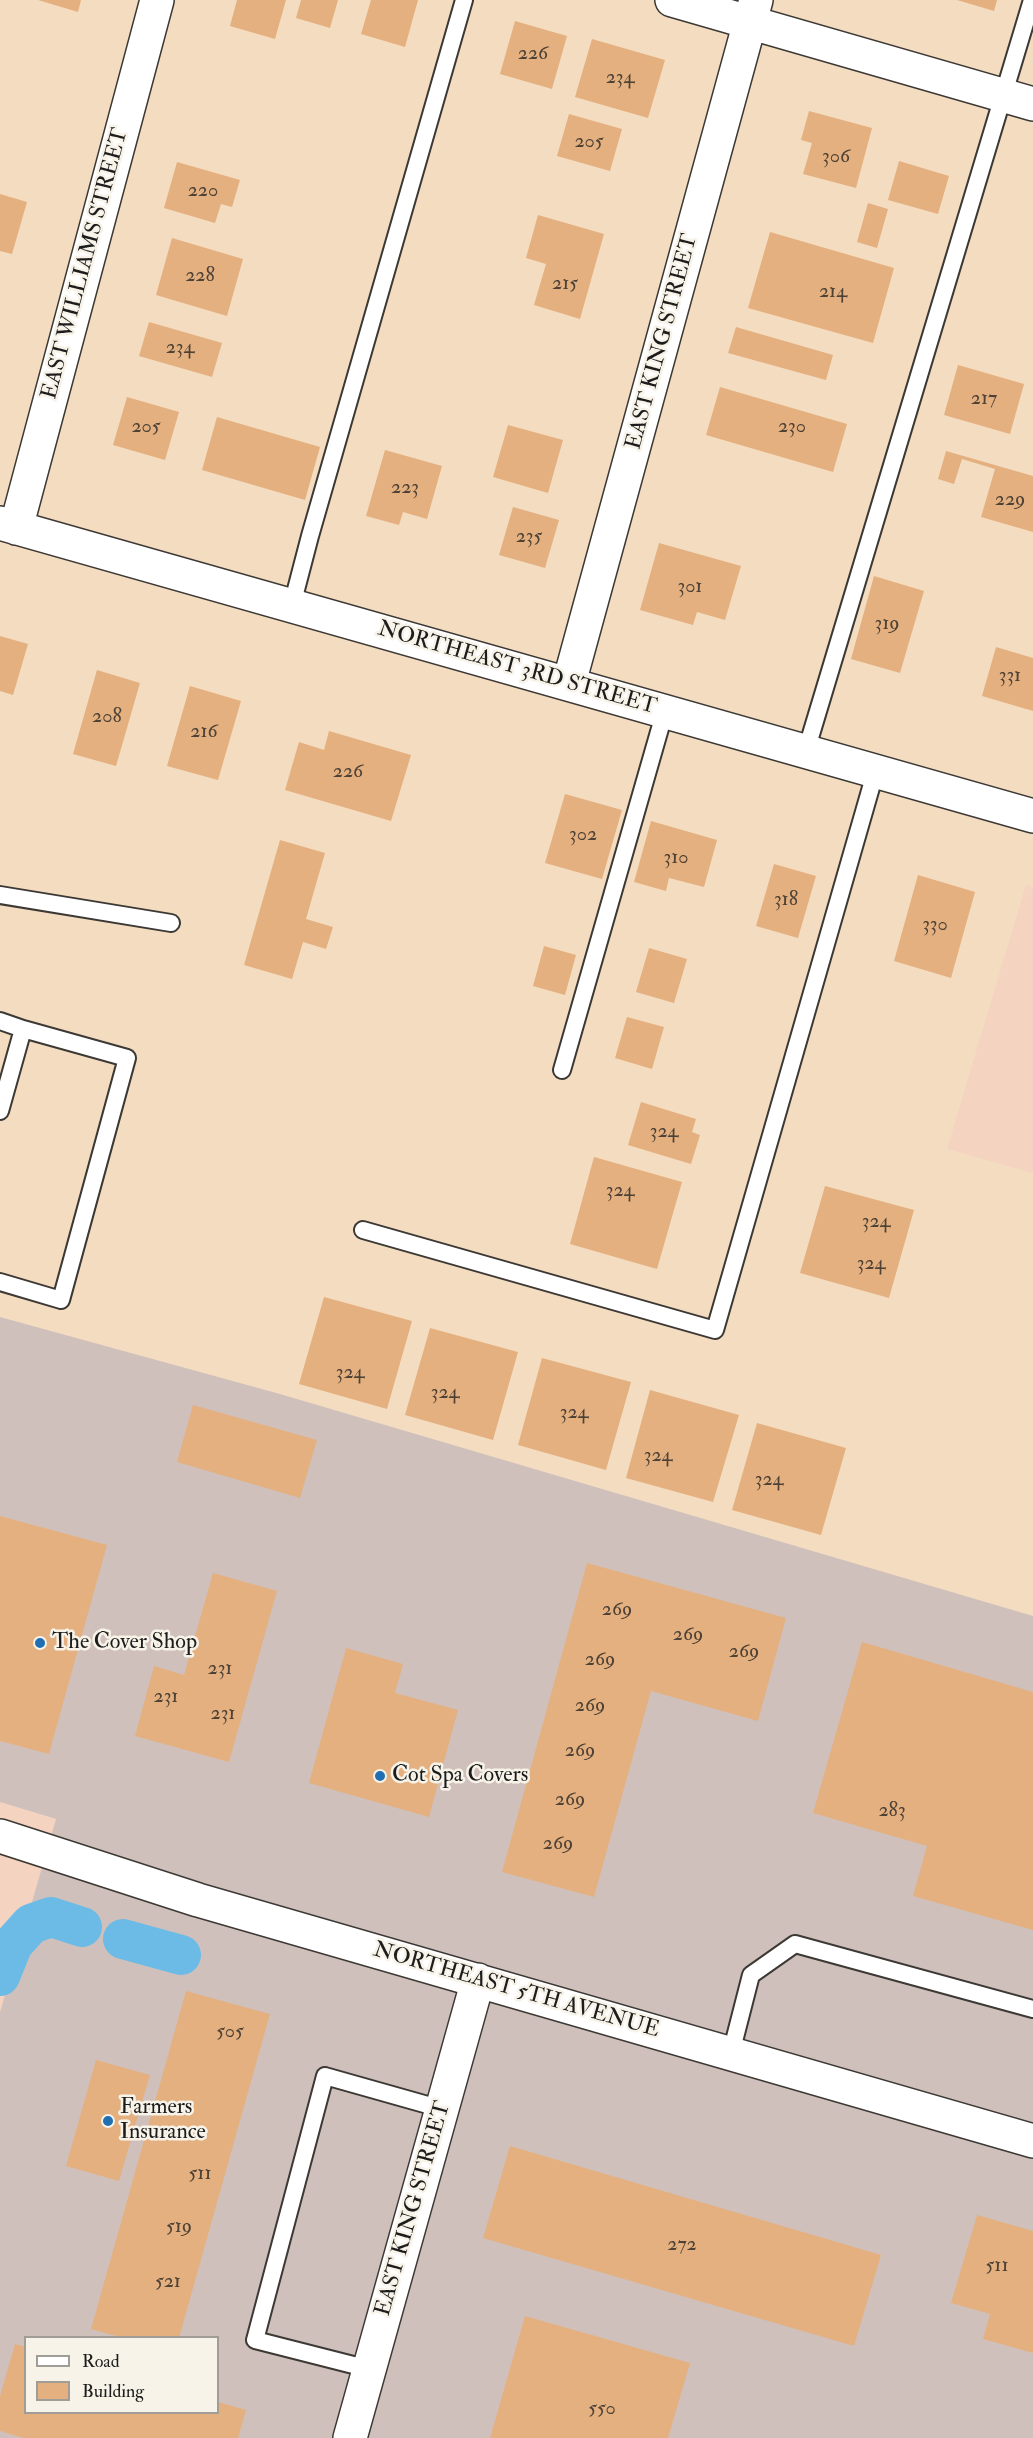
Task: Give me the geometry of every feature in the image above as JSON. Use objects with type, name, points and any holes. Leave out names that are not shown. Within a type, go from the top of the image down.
[{"type":"street","name":"EAST WILLIAMS STREET","points":[[8,525],[157,0]]},
{"type":"street","points":[[672,0],[753,12],[1018,100]]},
{"type":"street","name":"EAST KING STREET","points":[[569,683],[753,12]]},
{"type":"street","name":"NORTHEAST 3RD STREET","points":[[8,525],[1033,816]]},
{"type":"street","name":"NORTHEAST 5TH AVENUE","points":[[0,1836],[198,1900],[1033,2141]]},
{"type":"street","name":"EAST KING STREET","points":[[350,2438],[478,1980]]},
{"type":"lane","points":[[292,605],[316,513],[464,0]]},
{"type":"lane","points":[[806,751],[1018,100],[1032,0]]},
{"type":"lane","points":[[562,1070],[665,711]]},
{"type":"lane","points":[[363,1230],[714,1330],[876,770]]},
{"type":"lane","points":[[0,895],[171,923]]},
{"type":"lane","points":[[0,1021],[127,1058],[61,1300],[0,1282]]},
{"type":"lane","points":[[0,1111],[23,1029]]},
{"type":"lane","points":[[731,2053],[751,1975],[795,1944],[1033,2009]]},
{"type":"lane","points":[[369,2369],[255,2340],[325,2076],[442,2109]]},
{"type":"shaded area","points":[[1026,885],[1033,887],[1033,1173],[947,1149]]},
{"type":"shaded area","points":[[0,1317],[280,1394],[1033,1616],[1033,2438],[0,2438],[0,2012],[56,1819],[0,1802]]},
{"type":"shaded area","points":[[0,1802],[56,1819],[0,2012]]},
{"type":"building","points":[[38,0],[81,0],[78,12]]},
{"type":"building","points":[[237,0],[286,0],[275,39],[230,26]]},
{"type":"building","points":[[301,0],[338,0],[330,28],[296,18]]},
{"type":"building","points":[[371,0],[418,0],[405,47],[361,34]]},
{"type":"building","points":[[957,0],[997,0],[994,11]]},
{"type":"building","points":[[515,21],[567,36],[552,89],[500,74]]},
{"type":"building","points":[[592,39],[665,60],[648,118],[575,97]]},
{"type":"building","points":[[809,111],[872,128],[856,188],[803,174],[812,143],[801,140]]},
{"type":"building","points":[[569,114],[622,129],[610,171],[557,156]]},
{"type":"building","points":[[899,161],[949,176],[938,214],[888,200]]},
{"type":"building","points":[[177,162],[240,180],[232,207],[221,204],[215,223],[164,208]]},
{"type":"building","points":[[0,194],[27,202],[12,254],[0,251]]},
{"type":"building","points":[[868,203],[888,209],[877,248],[857,242]]},
{"type":"building","points":[[538,215],[604,234],[580,319],[534,305],[546,264],[526,258]]},
{"type":"building","points":[[770,232],[894,268],[873,343],[748,308]]},
{"type":"building","points":[[172,238],[243,259],[227,316],[156,295]]},
{"type":"building","points":[[149,322],[222,343],[212,377],[139,356]]},
{"type":"building","points":[[736,327],[833,355],[826,380],[728,353]]},
{"type":"building","points":[[958,365],[1024,384],[1010,434],[944,415]]},
{"type":"building","points":[[720,387],[847,424],[833,472],[706,435]]},
{"type":"building","points":[[127,397],[179,412],[165,460],[113,445]]},
{"type":"building","points":[[217,417],[320,447],[305,500],[202,470]]},
{"type":"building","points":[[508,425],[563,440],[548,493],[493,477]]},
{"type":"building","points":[[385,450],[442,466],[427,519],[403,512],[399,525],[366,516]]},
{"type":"building","points":[[946,451],[1033,476],[1033,532],[981,517],[995,469],[962,459],[954,484],[938,479]]},
{"type":"building","points":[[513,507],[559,520],[545,568],[499,555]]},
{"type":"building","points":[[659,543],[741,566],[725,620],[697,612],[693,625],[640,610]]},
{"type":"building","points":[[874,576],[924,591],[900,673],[851,659]]},
{"type":"building","points":[[0,636],[28,644],[13,695],[0,691]]},
{"type":"building","points":[[996,647],[1033,658],[1033,711],[982,696]]},
{"type":"building","points":[[97,670],[140,683],[116,766],[73,754]]},
{"type":"building","points":[[190,686],[241,701],[218,780],[167,766]]},
{"type":"building","points":[[329,731],[411,755],[391,821],[285,790],[299,742],[324,750]]},
{"type":"building","points":[[565,794],[622,810],[602,879],[545,863]]},
{"type":"building","points":[[651,821],[717,840],[704,887],[669,878],[666,891],[634,882]]},
{"type":"building","points":[[280,840],[325,853],[306,919],[333,927],[326,949],[303,942],[292,979],[244,965]]},
{"type":"building","points":[[774,864],[816,876],[798,938],[756,926]]},
{"type":"building","points":[[918,875],[975,892],[951,978],[894,961]]},
{"type":"building","points":[[544,946],[576,955],[565,995],[533,986]]},
{"type":"building","points":[[649,948],[687,959],[674,1003],[636,992]]},
{"type":"building","points":[[627,1017],[664,1027],[652,1069],[615,1058]]},
{"type":"building","points":[[641,1102],[696,1119],[692,1132],[700,1135],[691,1164],[628,1145]]},
{"type":"building","points":[[594,1157],[682,1182],[657,1269],[570,1244]]},
{"type":"building","points":[[825,1186],[914,1210],[889,1298],[800,1273]]},
{"type":"building","points":[[324,1297],[412,1321],[387,1409],[299,1384]]},
{"type":"building","points":[[430,1328],[518,1352],[493,1440],[405,1415]]},
{"type":"building","points":[[542,1358],[631,1382],[606,1470],[518,1445]]},
{"type":"building","points":[[650,1390],[739,1415],[713,1502],[626,1478]]},
{"type":"building","points":[[193,1405],[317,1440],[300,1498],[177,1462]]},
{"type":"building","points":[[757,1423],[846,1448],[821,1535],[732,1510]]},
{"type":"building","name":"The Cover Shop","points":[[0,1516],[107,1545],[49,1754],[0,1741]]},
{"type":"building","points":[[587,1563],[786,1618],[758,1721],[651,1691],[594,1897],[502,1872]]},
{"type":"building","points":[[213,1573],[277,1591],[229,1762],[135,1736],[154,1666],[184,1675]]},
{"type":"building","points":[[862,1642],[1033,1692],[1033,1930],[913,1896],[927,1846],[813,1813]]},
{"type":"building","points":[[346,1648],[403,1664],[395,1693],[458,1710],[429,1817],[309,1783]]},
{"type":"building","points":[[186,1991],[270,2014],[180,2336],[116,2336],[91,2329]]},
{"type":"building","name":"Farmers Insurance","points":[[96,2060],[150,2075],[119,2181],[66,2166]]},
{"type":"building","points":[[510,2146],[881,2255],[854,2346],[483,2238]]},
{"type":"building","points":[[977,2215],[1033,2231],[1033,2353],[983,2339],[990,2314],[951,2303]]},
{"type":"building","points":[[525,2316],[690,2363],[668,2438],[490,2438]]},
{"type":"building","points":[[15,2344],[24,2346],[24,2414],[219,2414],[219,2402],[246,2410],[238,2438],[23,2438],[0,2431],[0,2396]]},
{"type":"waterway","points":[[0,1976],[13,1944],[31,1924],[51,1917],[82,1927]]},
{"type":"waterway","points":[[123,1939],[181,1955]]},
{"type":"place","name":"The Cover Shop","points":[[40,1643]]},
{"type":"place","name":"Cot Spa Covers","points":[[380,1776]]},
{"type":"place","name":"Farmers Insurance","points":[[108,2121]]}]
